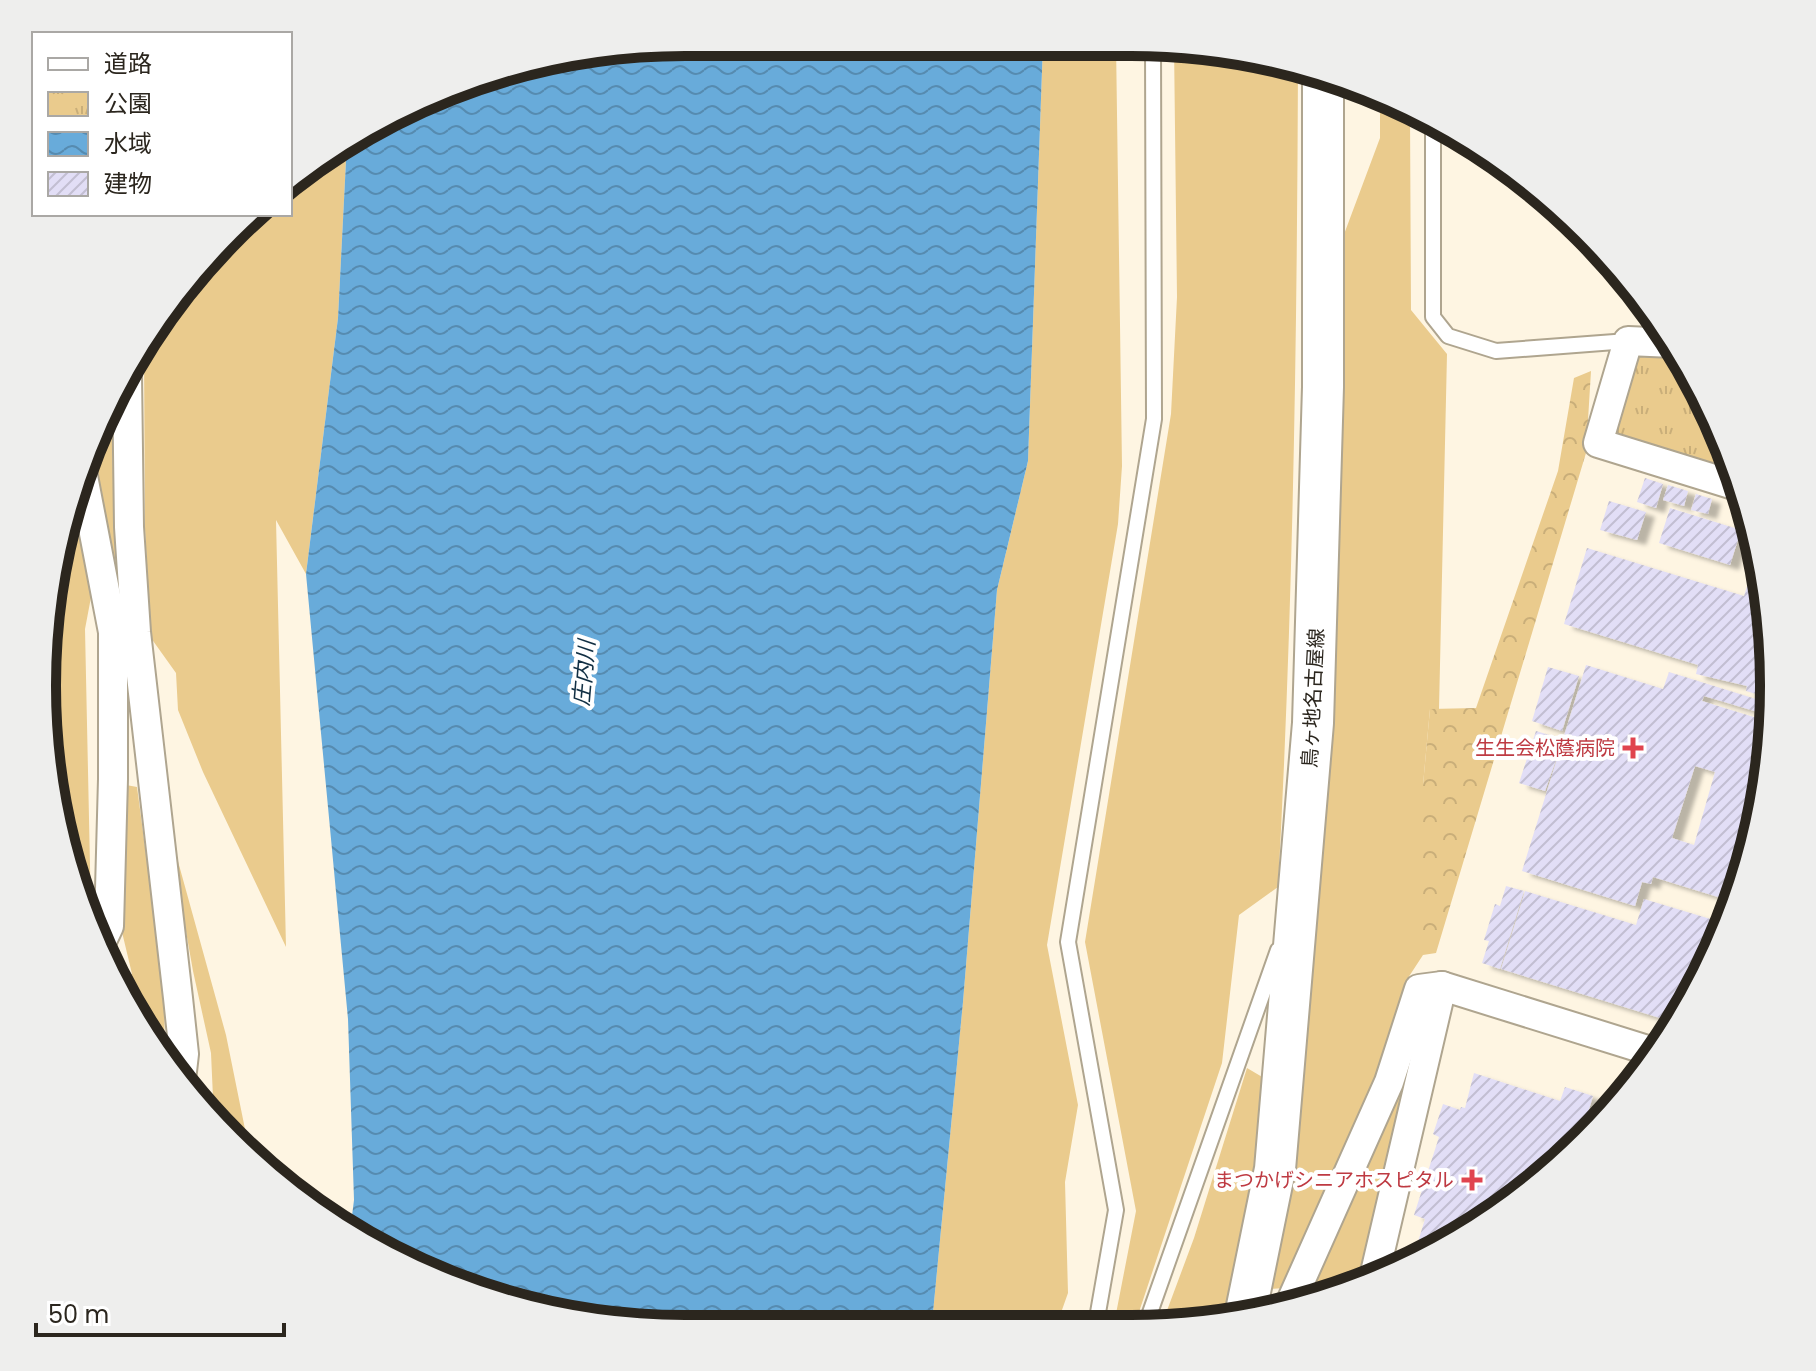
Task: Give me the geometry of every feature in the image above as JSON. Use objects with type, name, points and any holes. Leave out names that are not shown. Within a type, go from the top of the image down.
[{"type":"main road","name":"鳥ヶ地名古屋線","points":[[1247,1304],[1275,1169],[1313,723],[1325,233],[1323,86]]},
{"type":"street","points":[[1658,342],[1628,341],[1598,443],[1727,483]]},
{"type":"street","points":[[106,931],[110,911],[113,779],[129,527],[127,395]]},
{"type":"street","points":[[87,490],[124,632],[180,1012],[183,1064]]},
{"type":"street","points":[[1377,1264],[1442,986]]},
{"type":"street","points":[[1295,1294],[1389,1082],[1419,989],[1442,986],[1644,1049]]},
{"type":"lane","points":[[1098,1315],[1116,1210],[1068,942],[1154,419],[1153,57]]},
{"type":"lane","points":[[1433,134],[1433,317],[1448,336],[1496,351],[1628,341]]},
{"type":"lane","points":[[1149,1315],[1300,887]]},
{"type":"green space","points":[[1043,56],[1116,56],[1122,466],[1118,524],[1047,945],[1078,1105],[1065,1182],[1068,1293],[1060,1315],[933,1315],[963,1002],[997,590],[1028,461]]},
{"type":"green space","points":[[1174,57],[1213,61],[1298,78],[1293,476],[1278,887],[1239,915],[1222,1063],[1138,1315],[1116,1315],[1136,1211],[1085,942],[1171,414],[1177,297]]},
{"type":"green space","points":[[1380,108],[1410,122],[1411,310],[1447,354],[1439,709],[1430,709],[1423,785],[1423,955],[1406,981],[1378,1080],[1285,1288],[1268,1289],[1332,728],[1343,237],[1380,138]]},
{"type":"green space","points":[[346,156],[338,318],[306,574],[276,520],[286,947],[203,772],[178,710],[176,673],[151,638],[145,529],[144,365],[186,302],[240,240],[266,216],[292,216],[292,194]]},
{"type":"green space","points":[[1647,350],[1663,351],[1695,407],[1723,474],[1617,441],[1612,421],[1628,364]]},
{"type":"green space","points":[[1591,371],[1586,453],[1436,953],[1423,955],[1423,785],[1430,709],[1476,708],[1558,471],[1574,378]]},
{"type":"green space","points":[[112,428],[116,582],[113,580],[93,472]]},
{"type":"green space","points":[[78,521],[92,592],[85,629],[91,892],[68,808],[57,727],[57,644],[61,603]]},
{"type":"green space","points":[[126,785],[137,787],[165,997],[164,1038],[126,974],[132,974],[122,932]]},
{"type":"green space","points":[[166,818],[226,1035],[248,1139],[213,1102],[211,1053]]},
{"type":"green space","points":[[1247,1068],[1269,1081],[1229,1307],[1166,1314],[1194,1238]]},
{"type":"green space","points":[[1397,1086],[1402,1088],[1364,1270],[1315,1288]]},
{"type":"water","name":"庄内川","points":[[1043,56],[1028,461],[997,590],[963,1002],[933,1315],[686,1315],[603,1310],[523,1294],[483,1282],[407,1250],[352,1219],[354,1200],[348,1019],[306,574],[338,318],[346,156],[407,121],[483,89],[563,68],[644,57]]},
{"type":"building","points":[[1645,478],[1663,484],[1656,508],[1637,502]]},
{"type":"building","points":[[1668,485],[1688,491],[1684,506],[1663,500]]},
{"type":"building","points":[[1696,494],[1712,499],[1708,514],[1691,510]]},
{"type":"building","points":[[1609,501],[1646,512],[1637,540],[1600,530]]},
{"type":"building","points":[[1670,508],[1741,531],[1730,565],[1659,543]]},
{"type":"building","points":[[1587,548],[1744,596],[1750,576],[1759,644],[1760,695],[1746,691],[1747,686],[1696,674],[1698,665],[1564,624]]},
{"type":"building","points":[[1586,665],[1663,689],[1669,672],[1760,700],[1759,713],[1704,696],[1702,701],[1759,719],[1748,808],[1723,899],[1653,877],[1651,884],[1642,882],[1635,906],[1522,871],[1561,746],[1545,791],[1519,783],[1536,731],[1563,739]],"holes":[[[1695,766],[1715,772],[1694,845],[1672,838]]]},
{"type":"building","points":[[1548,667],[1579,676],[1562,731],[1532,721]]},
{"type":"building","points":[[1506,886],[1524,891],[1500,969],[1482,963],[1489,941],[1484,940],[1495,904],[1500,906]]},
{"type":"building","points":[[1525,891],[1636,925],[1644,899],[1714,920],[1695,964],[1664,1019],[1501,969]]},
{"type":"building","points":[[1474,1073],[1560,1101],[1565,1087],[1593,1096],[1589,1117],[1546,1159],[1480,1209],[1417,1245],[1425,1219],[1414,1215],[1439,1137],[1433,1134],[1443,1104],[1460,1110],[1461,1107],[1465,1108]]},
{"type":"place","name":"生生会松蔭病院","points":[[1633,748]]},
{"type":"place","name":"まつかげシニアホスピタル","points":[[1472,1180]]}]
